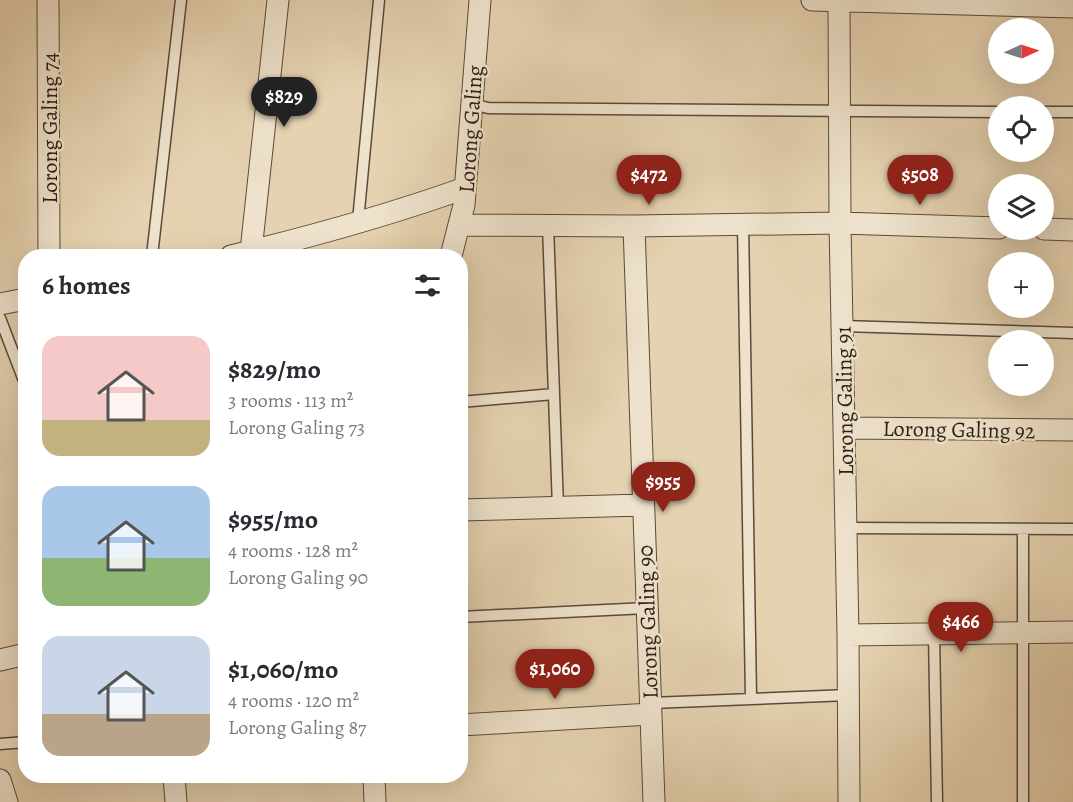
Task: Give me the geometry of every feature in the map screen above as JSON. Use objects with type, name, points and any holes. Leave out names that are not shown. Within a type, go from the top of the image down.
[{"type":"street","name":"Lorong Galing 74","points":[[48,0],[49,249]]},
{"type":"street","points":[[242,249],[278,0]]},
{"type":"street","name":"Lorong Galing","points":[[453,249],[464,205],[480,0]]},
{"type":"street","points":[[812,0],[997,2],[1073,7]]},
{"type":"street","name":"Lorong Galing 91","points":[[839,1],[849,802]]},
{"type":"street","points":[[290,249],[358,221],[429,201],[465,188]]},
{"type":"street","points":[[459,225],[634,226],[840,223],[988,228]]},
{"type":"street","name":"Lorong Galing 90","points":[[634,226],[654,802]]},
{"type":"street","points":[[1054,229],[1073,230]]},
{"type":"street","points":[[0,304],[18,301]]},
{"type":"street","name":"Lorong Galing 92","points":[[844,428],[1073,430]]},
{"type":"street","points":[[468,510],[643,505]]},
{"type":"street","points":[[848,635],[1073,632]]},
{"type":"street","points":[[0,660],[18,656]]},
{"type":"street","points":[[468,723],[651,708]]},
{"type":"street","points":[[0,780],[7,802]]},
{"type":"street","points":[[175,783],[176,802]]},
{"type":"street","points":[[374,783],[375,802]]},
{"type":"lane","points":[[153,249],[181,0]]},
{"type":"lane","points":[[358,221],[379,0]]},
{"type":"lane","points":[[472,104],[489,108],[988,112]]},
{"type":"lane","points":[[1054,112],[1073,112]]},
{"type":"lane","points":[[743,224],[751,698]]},
{"type":"lane","points":[[548,225],[558,507]]},
{"type":"lane","points":[[0,318],[18,366]]},
{"type":"lane","points":[[842,326],[1073,333]]},
{"type":"lane","points":[[468,401],[554,394]]},
{"type":"lane","points":[[846,528],[1073,529]]},
{"type":"lane","points":[[1023,529],[1023,802]]},
{"type":"lane","points":[[468,617],[647,608]]},
{"type":"lane","points":[[934,634],[937,802]]},
{"type":"lane","points":[[651,708],[751,698],[849,695]]},
{"type":"lane","points":[[0,744],[18,743]]}]
